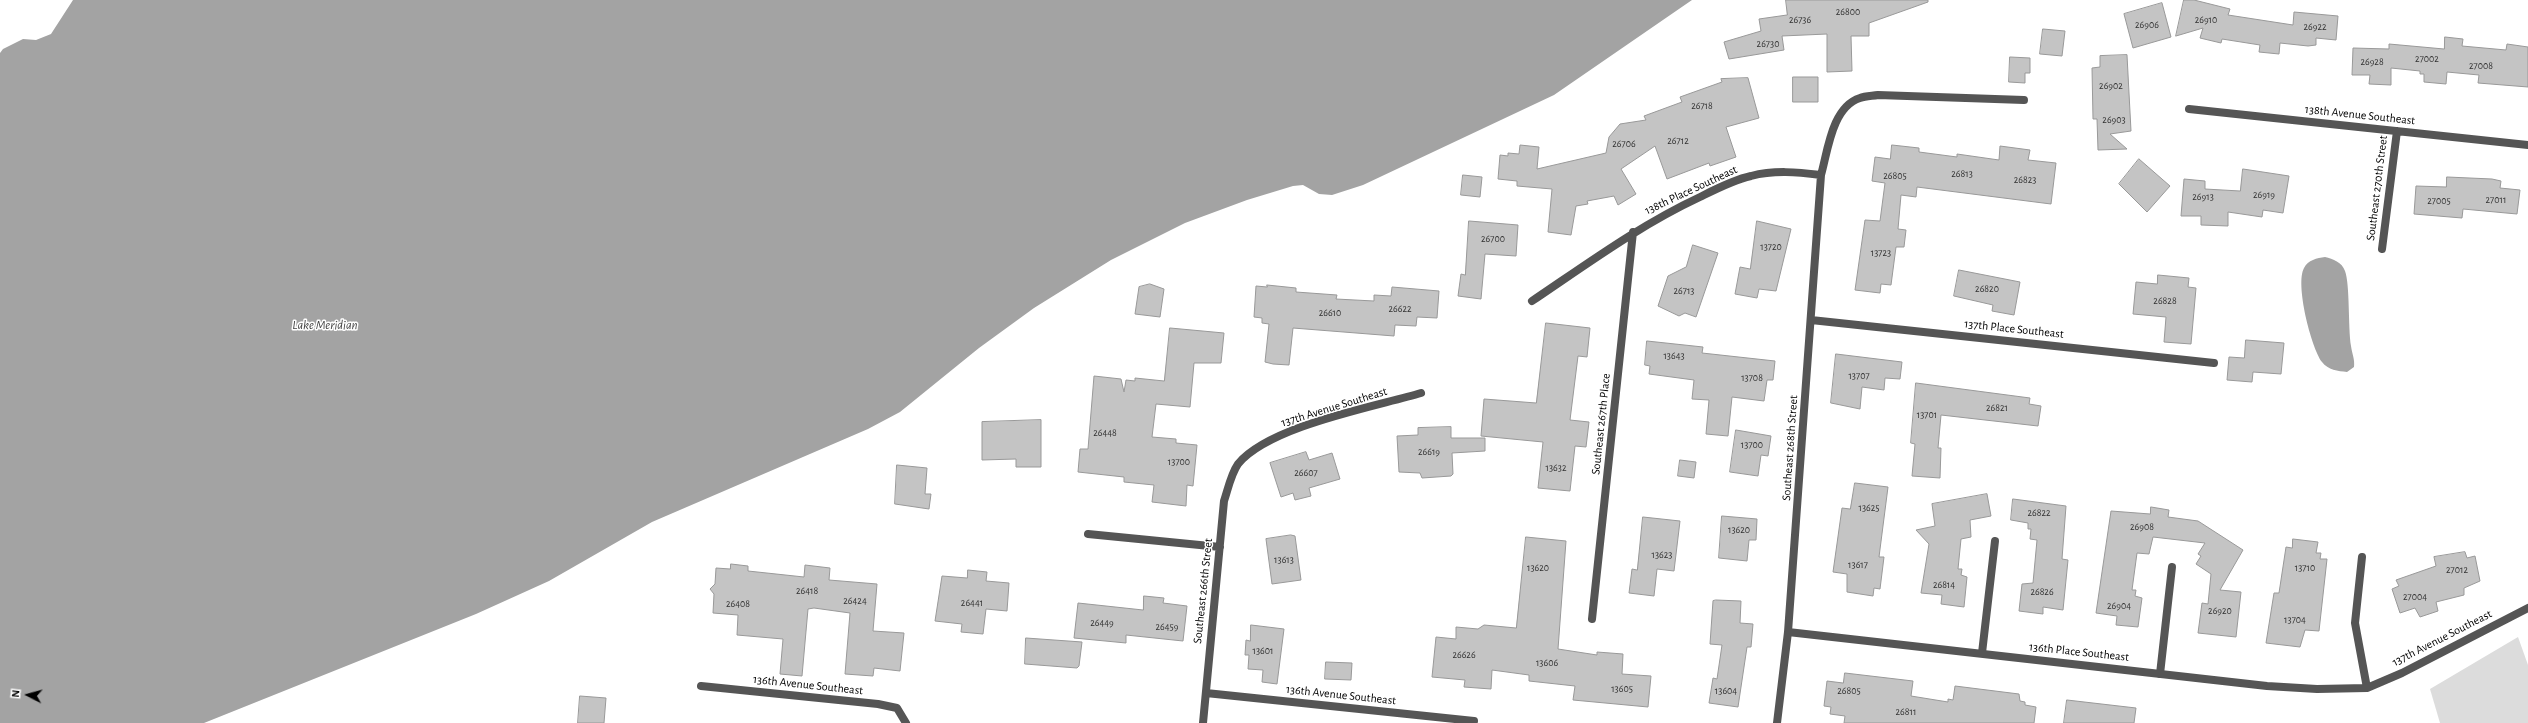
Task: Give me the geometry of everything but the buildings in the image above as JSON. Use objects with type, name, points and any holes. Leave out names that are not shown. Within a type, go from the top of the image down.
[{"type":"street","points":[[1820,175],[1835,123],[1844,107],[1859,98],[1878,95],[2024,100]]},
{"type":"street","name":"138th Avenue Southeast","points":[[2189,109],[2528,144]]},
{"type":"street","name":"Southeast 270th Street","points":[[2382,249],[2397,131]]},
{"type":"street","name":"138th Place Southeast","points":[[1532,301],[1633,232],[1666,213],[1751,176],[1784,171],[1820,175]]},
{"type":"street","name":"Southeast 268th Street","points":[[1777,723],[1788,632],[1820,175]]},
{"type":"street","name":"Southeast 267th Place","points":[[1592,619],[1633,232]]},
{"type":"street","name":"137th Place Southeast","points":[[1811,320],[2214,363]]},
{"type":"street","name":"137th Avenue Southeast","points":[[1238,464],[1257,449],[1275,438],[1310,425],[1421,393]]},
{"type":"street","name":"Southeast 266th Street","points":[[1203,723],[1224,501],[1230,480],[1238,464]]},
{"type":"street","points":[[1088,534],[1220,547]]},
{"type":"street","points":[[1982,653],[1995,541]]},
{"type":"street","points":[[2362,557],[2355,623],[2367,688]]},
{"type":"street","points":[[2160,674],[2172,567]]},
{"type":"street","name":"137th Avenue Southeast","points":[[2367,688],[2402,673],[2528,608]]},
{"type":"street","name":"136th Place Southeast","points":[[1788,632],[2267,686],[2317,689],[2367,688]]},
{"type":"street","name":"136th Avenue Southeast","points":[[701,686],[878,704],[897,708],[906,722]]},
{"type":"street","name":"136th Avenue Southeast","points":[[1206,693],[1474,721]]},
{"type":"shaded area","points":[[2518,637],[2528,665],[2528,723],[2440,723],[2430,689]]},
{"type":"water","name":"Lake Meridian","points":[[73,0],[1692,0],[1554,95],[1363,185],[1332,195],[1319,194],[1303,185],[1293,186],[1247,200],[1185,223],[1111,260],[1034,308],[979,348],[900,412],[868,429],[652,522],[549,581],[476,614],[204,723],[0,723],[0,53],[3,49],[23,39],[36,40],[51,34]]},
{"type":"water","points":[[2325,257],[2339,263],[2344,268],[2347,277],[2350,338],[2354,367],[2347,372],[2337,371],[2324,365],[2322,362],[2313,343],[2303,301],[2301,287],[2304,268],[2310,261]]}]
